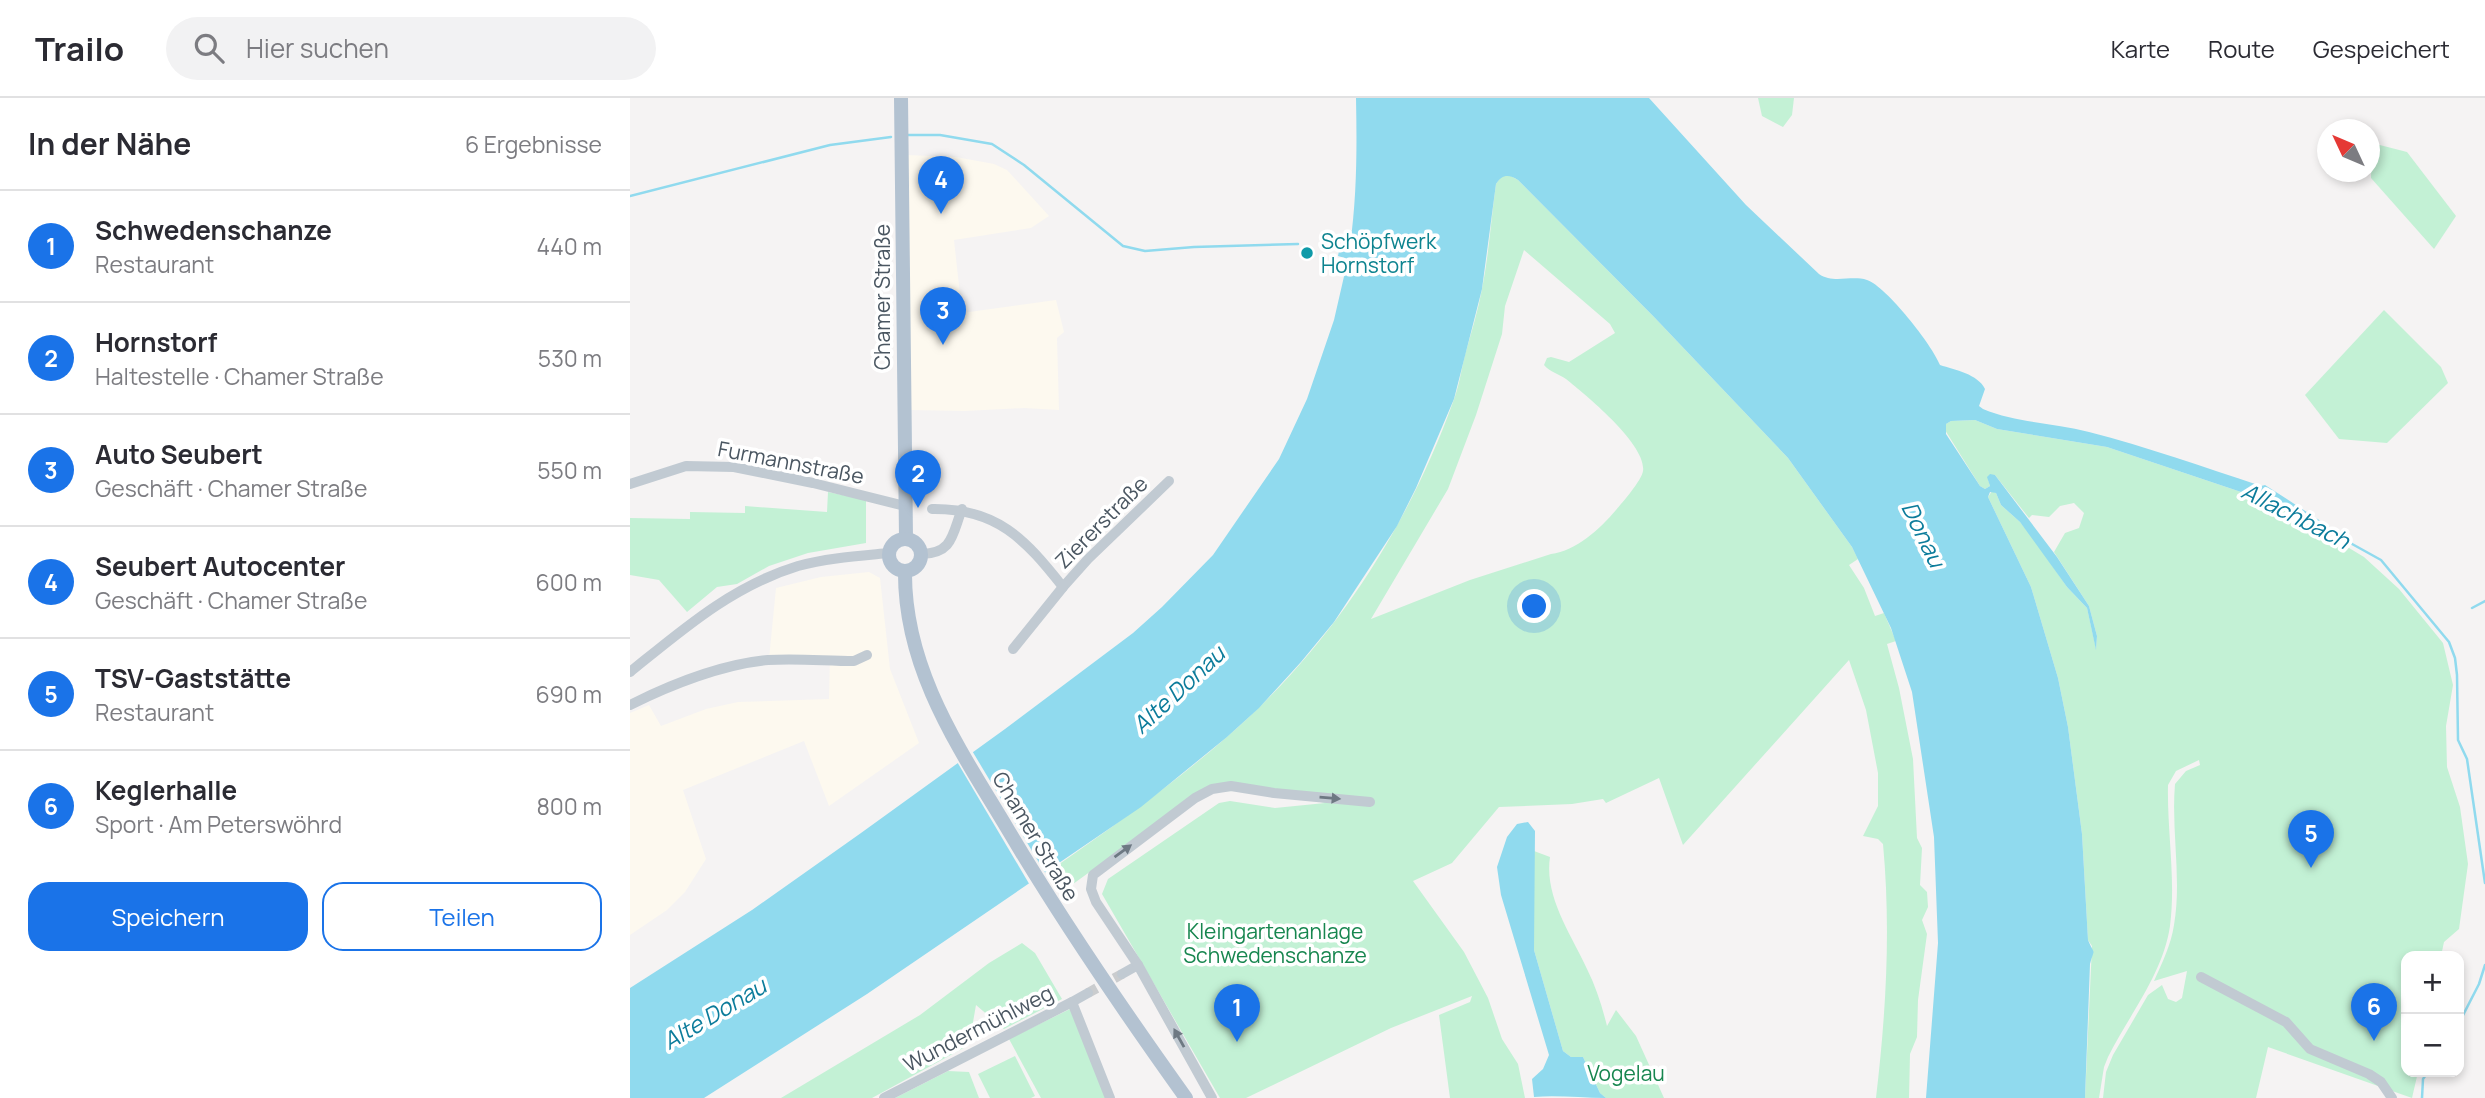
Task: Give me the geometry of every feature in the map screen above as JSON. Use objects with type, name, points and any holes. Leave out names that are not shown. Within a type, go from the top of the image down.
[{"type":"main road","name":"Chamer Straße","points":[[901,98],[906,524]]},
{"type":"main road","points":[[906,524],[922,554],[915,568],[905,571],[891,564],[889,553],[906,524]]},
{"type":"main road","name":"Chamer Straße","points":[[905,571],[908,615],[916,654],[945,724],[1057,912],[1186,1098]]},
{"type":"street","name":"Furmannstraße","points":[[630,484],[686,466],[734,467],[813,483],[906,524]]},
{"type":"street","name":"Ziererstraße","points":[[932,509],[962,509],[987,516],[1010,530],[1037,554],[1063,587],[1088,559],[1169,481]]},
{"type":"street","points":[[922,554],[935,553],[946,547],[962,509]]},
{"type":"street","points":[[630,672],[707,611],[762,579],[815,562],[889,553]]},
{"type":"street","points":[[1013,649],[1063,587]]},
{"type":"street","points":[[630,691],[633,703],[702,676],[745,664],[766,660],[854,661],[867,655]]},
{"type":"street","points":[[1213,1098],[1138,965],[1096,902],[1091,892],[1091,881],[1100,868],[1195,798],[1212,789],[1231,786],[1370,802]]},
{"type":"street","points":[[1122,974],[1138,965]]},
{"type":"street","points":[[2201,977],[2286,1021],[2311,1049],[2370,1074],[2381,1082],[2392,1098]]},
{"type":"street","points":[[1072,1002],[1088,993]]},
{"type":"street","name":"Wundermühlweg","points":[[884,1098],[1072,1002],[1111,1098]]},
{"type":"shaded area","points":[[906,155],[956,157],[994,164],[1007,170],[1049,216],[1031,228],[954,240],[962,313],[1056,300],[1064,332],[1057,338],[1059,410],[910,410]]},
{"type":"shaded area","points":[[869,572],[880,578],[890,669],[919,743],[829,806],[804,741],[683,790],[706,859],[685,892],[667,910],[630,935],[630,713],[649,705],[661,726],[706,709],[738,702],[829,699],[830,657],[769,659],[776,588],[821,577]]},
{"type":"green space","points":[[1758,98],[1794,98],[1792,115],[1783,127],[1762,116]]},
{"type":"green space","points":[[2380,145],[2407,152],[2456,216],[2434,249],[2375,182],[2380,182]]},
{"type":"green space","name":"Kleingartenanlage Schwedenschanze","points":[[1505,175],[1518,180],[1655,318],[1788,458],[1852,547],[1858,559],[1849,565],[1864,588],[1875,616],[1884,613],[1896,641],[1887,644],[1913,759],[1917,838],[1922,848],[1920,885],[1927,892],[1928,907],[1922,920],[1927,934],[1918,1000],[1917,1037],[1910,1054],[1909,1098],[1876,1098],[1886,971],[1887,908],[1883,844],[1878,839],[1863,836],[1878,806],[1878,773],[1866,710],[1849,660],[1683,845],[1659,778],[1606,803],[1603,799],[1572,804],[1499,807],[1452,863],[1413,881],[1464,952],[1488,998],[1502,1039],[1518,1064],[1525,1098],[1450,1098],[1439,1015],[1470,1002],[1472,996],[1391,1028],[1246,1098],[1220,1098],[1102,894],[1108,879],[1219,803],[1230,801],[1275,808],[1325,803],[1266,790],[1200,792],[1062,892],[1051,876],[1055,867],[1186,771],[1265,702],[1332,625],[1362,583],[1413,495],[1435,449],[1455,396],[1480,297],[1496,184]],"holes":[[[1524,250],[1610,324],[1615,333],[1569,362],[1551,357],[1547,358],[1544,365],[1566,379],[1600,408],[1635,448],[1642,460],[1643,471],[1627,497],[1595,531],[1569,549],[1470,580],[1371,619],[1448,489],[1502,334],[1505,306]]]},
{"type":"green space","points":[[2384,310],[2441,367],[2448,383],[2387,443],[2339,439],[2305,395]]},
{"type":"green space","points":[[1975,420],[1997,429],[2107,447],[2266,498],[2364,557],[2399,589],[2443,643],[2453,685],[2446,726],[2447,767],[2460,807],[2468,864],[2459,929],[2444,942],[2442,951],[2401,951],[2401,1077],[2417,1077],[2412,1098],[2268,1047],[2256,1098],[2103,1098],[2106,1072],[2113,1055],[2148,995],[2162,985],[2168,999],[2176,1002],[2182,998],[2187,971],[2154,981],[2171,940],[2176,908],[2175,784],[2186,771],[2200,765],[2199,760],[2176,771],[2168,785],[2172,908],[2166,944],[2153,977],[2108,1057],[2099,1098],[2085,1098],[2092,946],[2088,940],[2082,834],[2068,727],[2058,678],[2031,587],[1988,497],[1992,491],[1996,493],[2001,505],[2020,522],[2067,587],[2087,608],[2096,649],[2097,636],[2089,606],[2054,552],[2065,533],[2079,528],[2084,513],[2074,503],[2060,506],[2049,517],[2032,515],[2029,518],[1995,475],[1988,479],[1990,486],[1985,489],[1980,486],[1945,430],[1946,424],[1951,421]]},
{"type":"green space","points":[[828,492],[866,500],[866,543],[808,553],[769,566],[737,584],[717,587],[687,612],[659,580],[630,575],[630,518],[690,519],[690,512],[745,513],[745,506],[827,512]]},
{"type":"green space","name":"Vogelau","points":[[1534,851],[1550,857],[1549,872],[1555,901],[1593,983],[1607,1026],[1616,1010],[1636,1036],[1664,1098],[1606,1098],[1600,1093],[1583,1057],[1571,1057],[1563,1051],[1534,950]]},
{"type":"green space","points":[[1022,943],[1035,953],[1062,999],[1004,1029],[976,1005],[969,1045],[872,1098],[781,1098],[920,1015],[989,963]]},
{"type":"green space","points":[[1070,1009],[1106,1098],[1041,1098],[1009,1039]]},
{"type":"green space","points":[[1015,1056],[1035,1096],[990,1098],[978,1074]]},
{"type":"green space","points":[[948,1071],[969,1072],[979,1098],[895,1098]]},
{"type":"water","points":[[1356,98],[1649,98],[1746,205],[1819,274],[1836,279],[1867,280],[1885,293],[1919,331],[1940,365],[1966,373],[1982,384],[1985,389],[1979,406],[1983,409],[2111,438],[2261,486],[2265,485],[2330,527],[2324,535],[2284,508],[2257,494],[2253,496],[2107,447],[1997,429],[1975,420],[1951,421],[1946,424],[1946,434],[1980,486],[1985,489],[1990,486],[1987,477],[1990,474],[1995,475],[2057,557],[2089,606],[2097,636],[2096,650],[2087,608],[2067,587],[2020,522],[2001,505],[1996,493],[1990,492],[1988,497],[2031,587],[2058,678],[2068,727],[2082,834],[2088,940],[2094,952],[2090,964],[2085,1098],[1926,1098],[1938,943],[1934,837],[1912,692],[1891,628],[1852,547],[1788,458],[1655,318],[1518,180],[1509,176],[1501,178],[1496,184],[1482,289],[1454,399],[1416,488],[1397,526],[1334,622],[1259,708],[1141,807],[867,994],[704,1098],[630,1098],[630,988],[752,910],[1005,729],[1133,633],[1213,555],[1279,459],[1307,399],[1334,320],[1348,259],[1338,256],[1340,245],[1350,246],[1352,227],[1356,172]]},
{"type":"water","points":[[1528,822],[1535,831],[1534,950],[1563,1051],[1571,1057],[1583,1057],[1600,1093],[1606,1098],[1534,1097],[1532,1079],[1543,1069],[1549,1055],[1501,895],[1497,867],[1507,837],[1517,824]]},
{"type":"pier","points":[[971,749],[1047,876],[1031,887],[956,760]]},
{"type":"waterway","points":[[908,135],[940,135],[992,144],[1024,165],[1123,246],[1145,251],[1298,244]]},
{"type":"waterway","points":[[630,196],[830,145],[891,137]]},
{"type":"waterway","name":"Allachbach","points":[[2325,529],[2381,560],[2449,642],[2457,675],[2458,740],[2467,759],[2485,883]]},
{"type":"waterway","points":[[2472,608],[2485,601]]},
{"type":"waterway","name":"Allachbach","points":[[2464,1014],[2479,984],[2485,965]]},
{"type":"waterway","name":"Allachbach","points":[[2422,1098],[2424,1077]]},
{"type":"tunnel","points":[[1088,993],[1122,974]]},
{"type":"place","name":"Seubert Autocenter","points":[[941,214]]},
{"type":"place","name":"Schöpfwerk Hornstorf","points":[[1307,253]]},
{"type":"place","name":"Auto Seubert","points":[[943,345]]},
{"type":"place","name":"Hornstorf","points":[[918,508]]},
{"type":"place","name":"TSV-Gaststätte","points":[[2311,868]]},
{"type":"place","name":"Keglerhalle","points":[[2374,1041]]},
{"type":"place","name":"Schwedenschanze","points":[[1237,1042]]},
{"type":"water label","name":"Donau","points":[[1924,534]]},
{"type":"water label","name":"Alte Donau","points":[[1178,689]]},
{"type":"water label","name":"Alte Donau","points":[[714,1013]]}]
